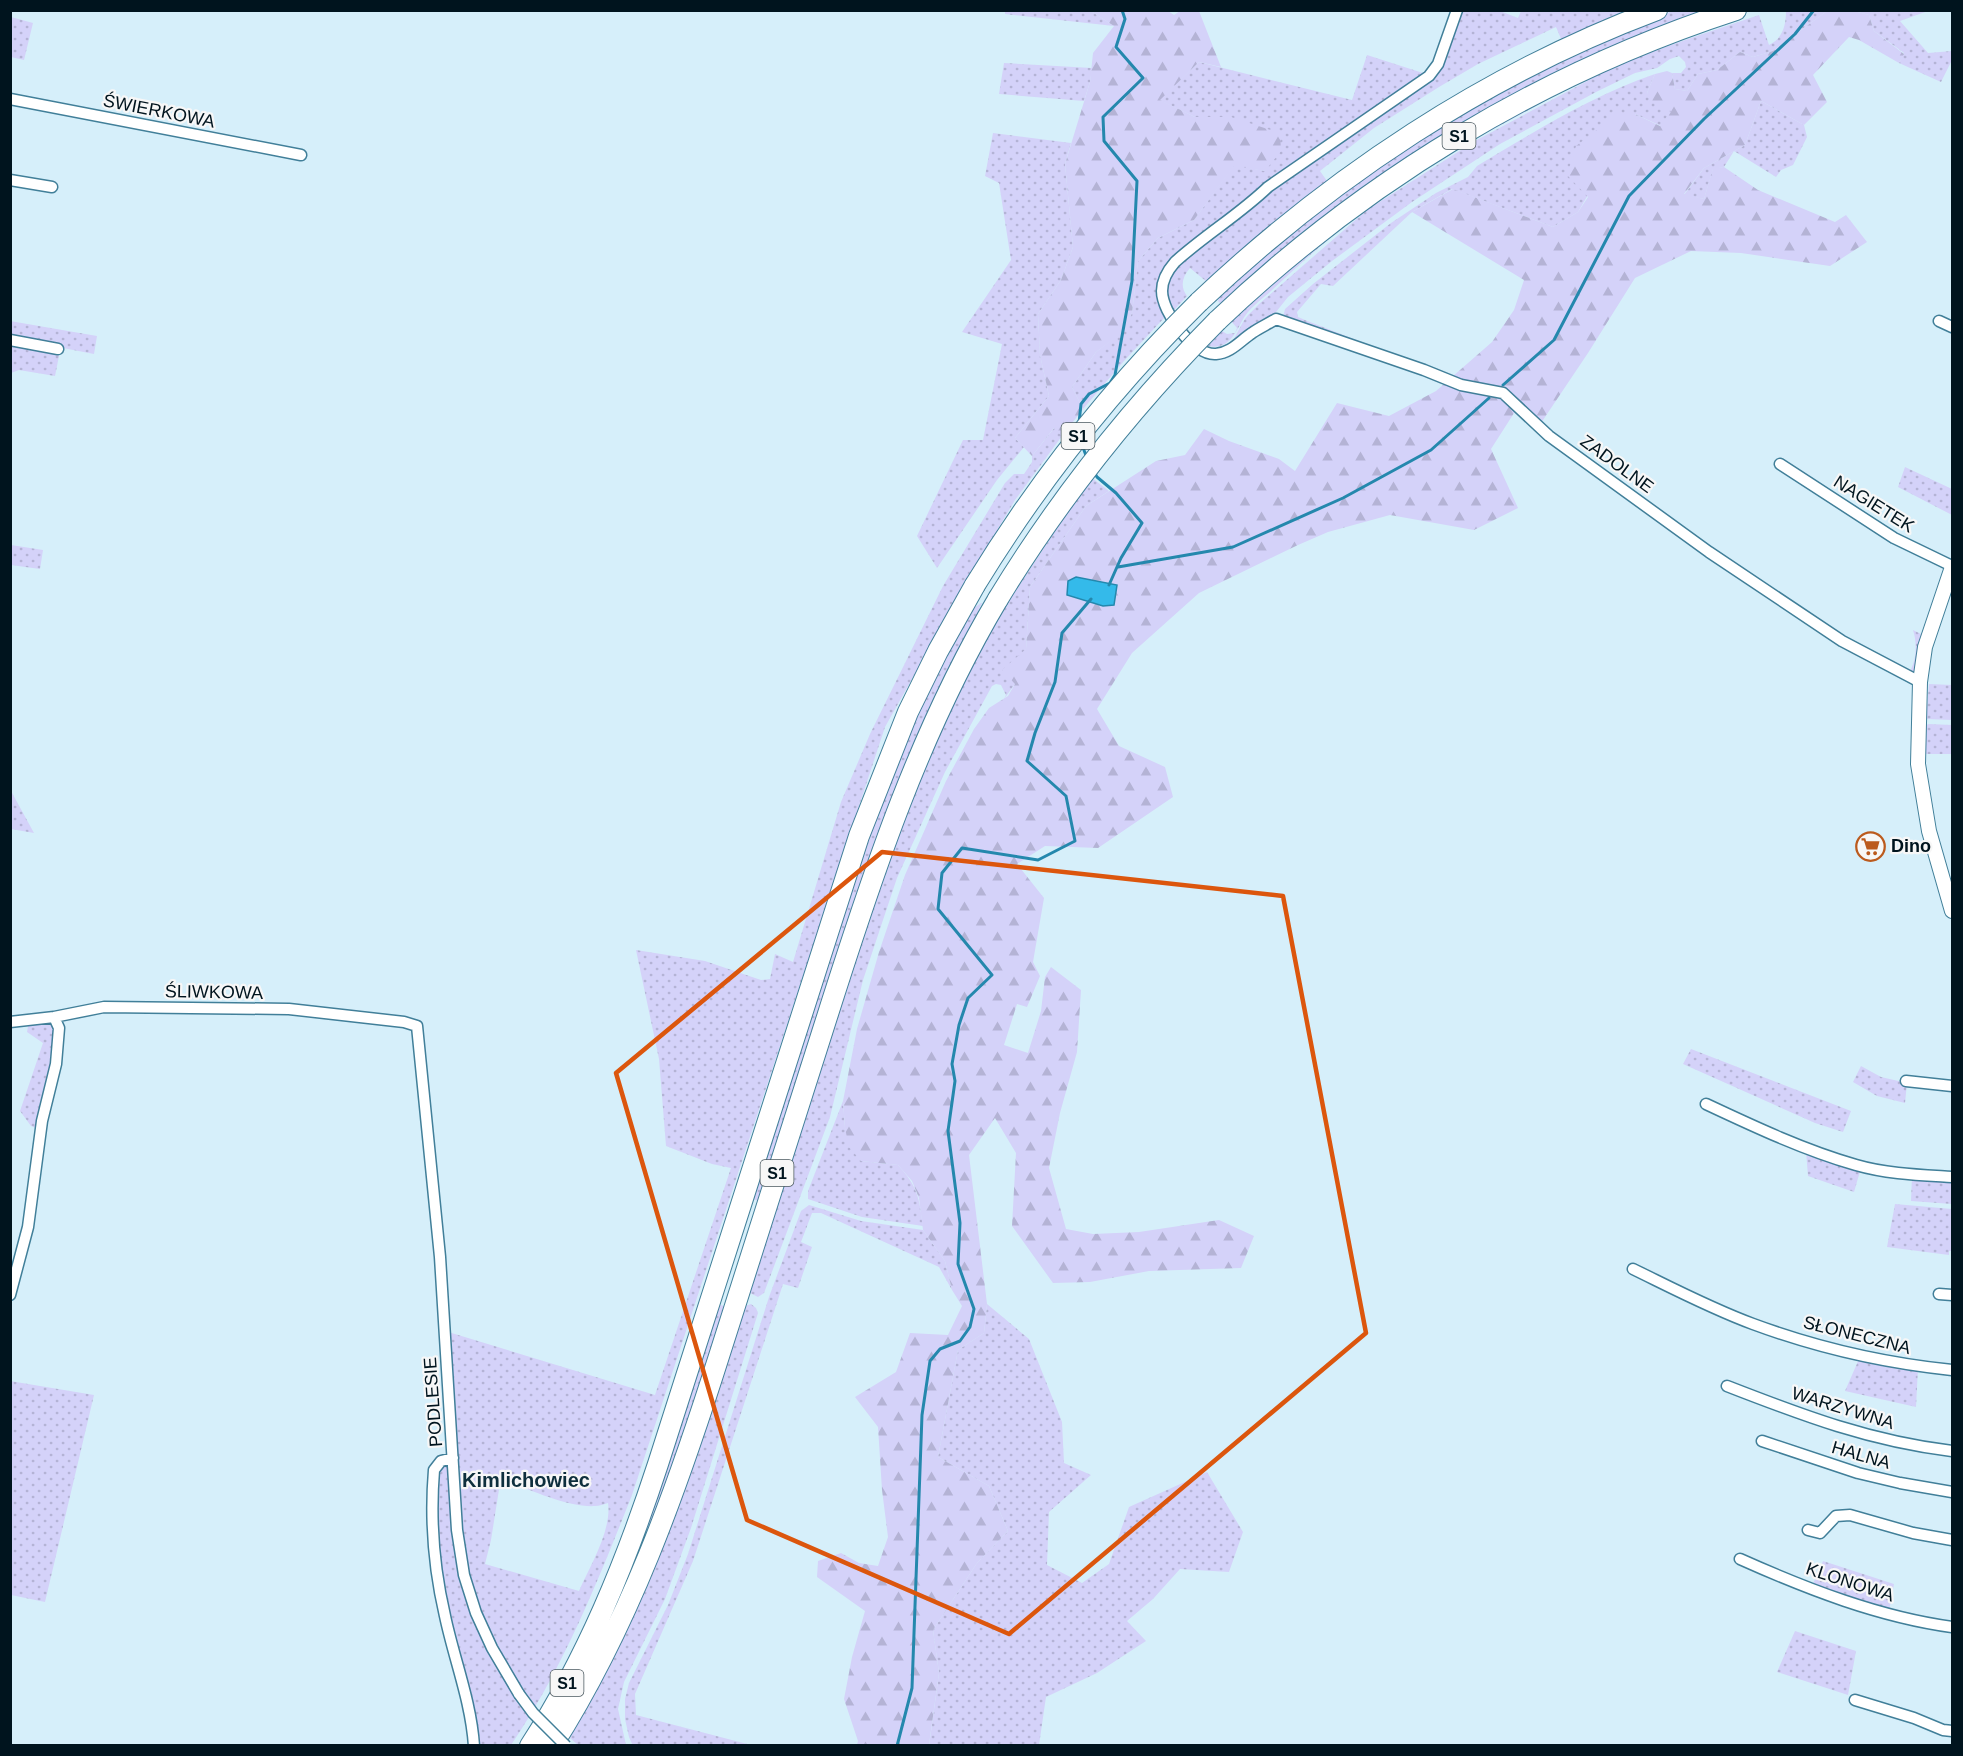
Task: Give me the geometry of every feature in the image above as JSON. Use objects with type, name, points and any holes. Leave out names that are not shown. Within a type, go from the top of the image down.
[{"type":"highway","name":"S1","points":[[530,1746],[581,1656],[627,1553],[658,1464],[862,827],[908,712],[938,651],[975,585],[1028,504],[1090,421],[1138,365],[1230,273],[1301,213],[1401,141],[1509,77],[1657,10]]},
{"type":"highway","name":"S1","points":[[552,1746],[599,1664],[654,1541],[709,1388],[846,957],[895,812],[943,700],[998,599],[1042,530],[1100,451],[1150,392],[1217,321],[1315,235],[1393,178],[1465,132],[1590,67],[1736,10]]},
{"type":"street","name":"ZADOLNE","points":[[1457,10],[1438,64],[1429,76],[1268,187],[1256,199],[1208,234],[1175,262],[1165,276],[1162,292],[1169,315],[1180,331],[1199,349],[1218,354],[1233,349],[1250,334],[1276,319],[1461,385],[1503,393],[1549,436],[1709,552],[1842,641],[1920,682]]},
{"type":"street","name":"ŚWIERKOWA","points":[[10,99],[302,155]]},
{"type":"street","points":[[10,180],[52,187]]},
{"type":"street","points":[[1939,321],[1953,327]]},
{"type":"street","points":[[10,340],[58,349]]},
{"type":"street","name":"NAGIETEK","points":[[1780,464],[1894,538],[1953,567]]},
{"type":"street","points":[[1953,567],[1949,589],[1925,647],[1920,682],[1918,764],[1929,831],[1953,911]]},
{"type":"street","name":"ŚLIWKOWA","points":[[10,1022],[54,1017],[104,1007],[289,1009],[404,1022],[417,1026]]},
{"type":"street","points":[[10,1294],[28,1227],[42,1121],[56,1064],[59,1028],[54,1017]]},
{"type":"street","name":"PODLESIE","points":[[417,1026],[421,1048],[440,1257],[457,1530],[464,1575],[476,1613],[492,1648],[519,1694],[533,1713],[566,1746]]},
{"type":"street","points":[[1906,1081],[1953,1086]]},
{"type":"street","points":[[1706,1104],[1793,1144],[1857,1165],[1886,1171],[1953,1178]]},
{"type":"street","name":"SŁONECZNA","points":[[1633,1269],[1755,1325],[1858,1356],[1905,1365],[1953,1370]]},
{"type":"street","points":[[1939,1294],[1953,1295]]},
{"type":"street","name":"WARZYWNA","points":[[1727,1386],[1811,1419],[1854,1432],[1926,1448],[1953,1450]]},
{"type":"street","name":"HALNA","points":[[1762,1441],[1858,1473],[1953,1492]]},
{"type":"street","points":[[453,1458],[441,1461],[434,1470],[435,1552],[445,1616],[463,1681],[474,1746]]},
{"type":"street","points":[[1808,1530],[1820,1533],[1836,1516],[1850,1515],[1913,1533],[1953,1540]]},
{"type":"street","name":"KLONOWA","points":[[1740,1559],[1770,1573],[1848,1602],[1929,1624],[1953,1627]]},
{"type":"street","points":[[1855,1700],[1922,1720],[1943,1730],[1953,1731]]},
{"type":"highlighted area","points":[[882,852],[1283,896],[1366,1333],[1009,1634],[747,1520],[616,1073]]},
{"type":"green space","points":[[1005,10],[1091,11],[1114,26],[1005,14]]},
{"type":"green space","points":[[1675,10],[1719,11],[1535,87],[1227,302],[1218,301],[1220,296],[1319,206],[1473,104],[1637,25]]},
{"type":"green space","points":[[1091,11],[1168,11],[1174,15],[1180,11],[1199,11],[1221,67],[1199,62],[1160,100],[1195,117],[1231,117],[1280,133],[1281,151],[1265,171],[1234,166],[1194,220],[1158,238],[1138,261],[1132,313],[1126,326],[1122,333],[1096,352],[1072,387],[1083,409],[1062,436],[1054,428],[1032,456],[1015,438],[1049,396],[1040,355],[1038,314],[1061,280],[1073,247],[1065,164],[1090,82],[1093,53],[1114,26]]},
{"type":"green space","points":[[1461,11],[1500,11],[1518,18],[1521,11],[1631,11],[1562,41],[1556,27],[1478,64],[1374,128],[1320,171],[1327,181],[1280,217],[1207,282],[1190,268],[1183,282],[1183,289],[1187,296],[1172,312],[1166,295],[1167,284],[1176,268],[1200,245],[1272,190],[1438,70]]},
{"type":"green space","points":[[1786,11],[1827,11],[1773,51],[1753,57],[1740,52],[1717,70],[1698,74],[1687,91],[1675,89],[1672,73],[1681,73],[1686,67],[1685,62],[1679,56],[1657,68],[1635,73],[1596,92],[1500,144],[1412,202],[1332,261],[1288,297],[1276,312],[1259,322],[1230,346],[1216,351],[1205,349],[1228,346],[1247,317],[1259,304],[1367,210],[1330,238],[1255,305],[1245,317],[1236,332],[1229,341],[1220,346],[1208,346],[1222,331],[1227,334],[1235,333],[1237,328],[1231,321],[1312,250],[1354,217],[1442,156],[1488,128],[1535,103],[1605,71],[1670,45],[1759,15],[1769,45],[1781,35]],"holes":[[[1591,79],[1475,141],[1367,210],[1460,147],[1562,92]]]},
{"type":"green space","points":[[1827,11],[1854,11],[1869,15],[1874,31],[1904,54],[1899,63],[1859,40],[1849,37],[1813,75],[1827,102],[1804,125],[1761,101],[1745,145],[1704,168],[1684,194],[1704,199],[1713,168],[1724,167],[1758,190],[1835,222],[1846,215],[1867,242],[1830,266],[1741,253],[1691,251],[1635,278],[1541,423],[1516,410],[1491,449],[1518,508],[1474,530],[1390,515],[1328,532],[1298,545],[1199,593],[1132,653],[1097,709],[1119,746],[1165,767],[1173,797],[1098,848],[1045,846],[1017,864],[1044,898],[1033,962],[1040,976],[1027,1007],[1017,1004],[1004,1045],[1028,1053],[1041,1011],[1045,977],[1051,967],[1081,990],[1077,1052],[1060,1113],[1049,1168],[1066,1229],[1093,1234],[1139,1232],[1219,1220],[1254,1236],[1241,1268],[1149,1271],[1090,1282],[1053,1283],[1012,1226],[1016,1153],[995,1118],[969,1155],[987,1304],[984,1333],[958,1350],[938,1457],[989,1486],[1008,1531],[977,1563],[933,1630],[939,1673],[929,1745],[857,1745],[858,1741],[844,1699],[852,1657],[865,1611],[817,1577],[818,1561],[841,1553],[859,1563],[878,1566],[888,1537],[878,1427],[855,1397],[896,1372],[910,1333],[948,1335],[962,1306],[952,1290],[945,1261],[923,1230],[919,1198],[912,1181],[898,1165],[861,1161],[849,1147],[843,1101],[857,1029],[879,952],[905,875],[946,781],[974,729],[989,708],[1008,696],[1015,684],[1002,670],[1026,649],[1030,587],[1086,506],[1156,461],[1185,455],[1204,429],[1229,441],[1279,459],[1295,471],[1337,403],[1389,416],[1436,391],[1492,342],[1514,310],[1524,280],[1412,212],[1453,189],[1553,227],[1578,212],[1588,197],[1567,175],[1576,146],[1616,115],[1635,114],[1660,126],[1671,111],[1656,106],[1647,93],[1655,74],[1667,71],[1672,73],[1675,89],[1687,91],[1698,74],[1717,70],[1740,52],[1753,57],[1773,51]]},
{"type":"green space","points":[[1854,11],[1928,11],[1900,21],[1928,53],[1952,51],[1952,60],[1941,82],[1899,63],[1904,53],[1874,31],[1869,15]]},
{"type":"green space","points":[[11,17],[33,23],[24,60],[11,57]]},
{"type":"green space","points":[[1367,55],[1423,73],[1255,192],[1170,261],[1158,288],[1159,303],[1165,317],[1083,409],[1072,387],[1096,352],[1122,332],[1132,313],[1138,261],[1158,238],[1194,220],[1234,165],[1265,171],[1231,117],[1195,117],[1159,100],[1199,62],[1352,100]]},
{"type":"green space","points":[[1004,63],[1092,68],[1084,101],[999,94]]},
{"type":"green space","points":[[1655,74],[1647,93],[1672,111],[1661,126],[1635,114],[1578,212],[1553,227],[1452,189],[1412,212],[1333,286],[1321,284],[1297,312],[1298,317],[1369,345],[1283,318],[1285,309],[1313,284],[1391,223],[1436,193],[1468,177],[1477,166],[1586,104]]},
{"type":"green space","points":[[1761,101],[1804,125],[1807,137],[1793,165],[1781,170],[1776,177],[1734,151],[1745,145]]},
{"type":"green space","points":[[993,133],[1071,143],[1065,164],[1073,247],[1061,280],[1038,314],[1040,355],[1049,396],[1015,438],[1024,447],[997,480],[937,568],[917,536],[963,440],[983,440],[1002,344],[962,332],[1011,260],[999,183],[985,176]]},
{"type":"green space","points":[[1734,151],[1724,167],[1713,169],[1704,199],[1684,195],[1704,168]]},
{"type":"green space","points":[[10,321],[97,336],[94,354],[11,338]]},
{"type":"green space","points":[[10,342],[60,351],[55,376],[19,370],[11,373]]},
{"type":"green space","points":[[1055,427],[1062,436],[1015,500],[885,727],[632,1495],[592,1592],[547,1686],[511,1745],[474,1745],[445,1616],[433,1484],[441,1461],[453,1457],[445,1331],[655,1395],[731,1168],[712,1164],[666,1146],[659,1059],[636,950],[705,961],[761,980],[770,979],[775,954],[793,962],[841,802],[870,734],[943,586],[1005,483],[1014,474],[1024,474],[1032,462],[1032,456]],"holes":[[[501,1477],[573,1504],[595,1506],[608,1503],[607,1525],[579,1591],[485,1564]]]},
{"type":"green space","points":[[1905,467],[1952,489],[1952,515],[1898,487]]},
{"type":"green space","points":[[1092,478],[1109,491],[1086,506],[1030,587],[1026,649],[1015,684],[1004,699],[1006,695],[1001,685],[992,686],[945,772],[897,878],[863,980],[830,1117],[764,1293],[758,1297],[749,1291],[860,941],[915,786],[965,676],[1009,601]]},
{"type":"green space","points":[[11,545],[43,550],[40,569],[11,565]]},
{"type":"green space","points":[[981,603],[978,611],[982,613],[761,1202],[750,1198],[751,1189],[895,758],[970,606],[974,608]]},
{"type":"green space","points":[[1913,630],[1923,635],[1916,672],[1912,674],[1910,671],[1916,650]]},
{"type":"green space","points":[[1929,684],[1952,685],[1952,720],[1926,719]]},
{"type":"green space","points":[[1926,725],[1952,725],[1952,754],[1925,754]]},
{"type":"green space","points":[[11,791],[34,833],[11,829]]},
{"type":"green space","points":[[54,1017],[59,1028],[41,1130],[31,1126],[20,1111],[43,1043],[27,1032],[29,1021]]},
{"type":"green space","points":[[1691,1049],[1851,1111],[1843,1132],[1815,1123],[1683,1064]]},
{"type":"green space","points":[[1861,1066],[1881,1077],[1907,1083],[1905,1103],[1877,1096],[1853,1082]]},
{"type":"green space","points":[[843,1101],[845,1128],[861,1161],[898,1165],[910,1180],[916,1193],[923,1226],[862,1217],[808,1199],[808,1191]]},
{"type":"green space","points":[[1806,1151],[1861,1168],[1854,1192],[1808,1176]]},
{"type":"green space","points":[[1912,1176],[1952,1180],[1952,1204],[1911,1201]]},
{"type":"green space","points":[[1895,1204],[1952,1209],[1952,1251],[1949,1251],[1949,1255],[1887,1247]]},
{"type":"green space","points":[[809,1205],[861,1221],[923,1230],[945,1261],[952,1290],[939,1267],[821,1213],[812,1213],[801,1242],[812,1247],[798,1288],[783,1284],[693,1561],[635,1694],[636,1715],[751,1745],[633,1746],[625,1719],[625,1699],[629,1683],[668,1605],[688,1554],[769,1297],[801,1211]]},
{"type":"green space","points":[[716,1304],[728,1307],[704,1385],[624,1598],[545,1745],[538,1746],[546,1734]]},
{"type":"green space","points":[[751,1304],[758,1313],[691,1528],[665,1599],[624,1682],[618,1709],[626,1745],[578,1745],[570,1738],[624,1634],[672,1524],[745,1306]]},
{"type":"green space","points":[[987,1304],[1029,1339],[1062,1422],[1064,1463],[1091,1475],[1049,1512],[1047,1565],[1082,1583],[1109,1564],[1129,1507],[1207,1472],[1243,1532],[1229,1572],[1180,1569],[1153,1599],[1127,1621],[1146,1641],[1097,1673],[1046,1697],[1039,1745],[929,1746],[939,1673],[933,1630],[977,1563],[1008,1531],[989,1486],[938,1457],[958,1350],[984,1333]]},
{"type":"green space","points":[[1859,1359],[1918,1368],[1916,1407],[1845,1391]]},
{"type":"green space","points":[[10,1381],[94,1395],[45,1602],[11,1595]]},
{"type":"green space","points":[[1823,1561],[1894,1584],[1889,1611],[1812,1586]]},
{"type":"green space","points":[[1795,1631],[1856,1651],[1848,1695],[1777,1672]]},
{"type":"water","points":[[1076,577],[1117,585],[1114,605],[1103,606],[1067,595],[1068,581]]},
{"type":"waterway","points":[[1079,423],[1081,404],[1089,394],[1110,383],[1115,375],[1132,281],[1137,181],[1104,141],[1103,117],[1143,78],[1116,47],[1125,19],[1122,10]]},
{"type":"waterway","points":[[1503,385],[1554,340],[1629,196],[1704,119],[1795,34],[1814,10]]},
{"type":"waterway","points":[[1118,567],[1233,547],[1343,498],[1431,450],[1489,398]]},
{"type":"waterway","points":[[1082,445],[1087,458]]},
{"type":"waterway","points":[[1094,472],[1142,523],[1121,558],[1109,585]]},
{"type":"waterway","points":[[897,1746],[912,1688],[922,1415],[930,1361],[940,1349],[960,1341],[970,1327],[974,1309],[958,1264],[960,1223],[948,1131],[955,1081],[952,1064],[959,1025],[968,998],[992,975],[938,909],[942,873],[962,848],[1038,860],[1075,841],[1066,796],[1027,761],[1035,733],[1055,682],[1062,633],[1091,599]]},
{"type":"place","name":"Dino","points":[[1870,846]]},
{"type":"district","name":"Kimlichowiec","points":[[526,1480]]}]
